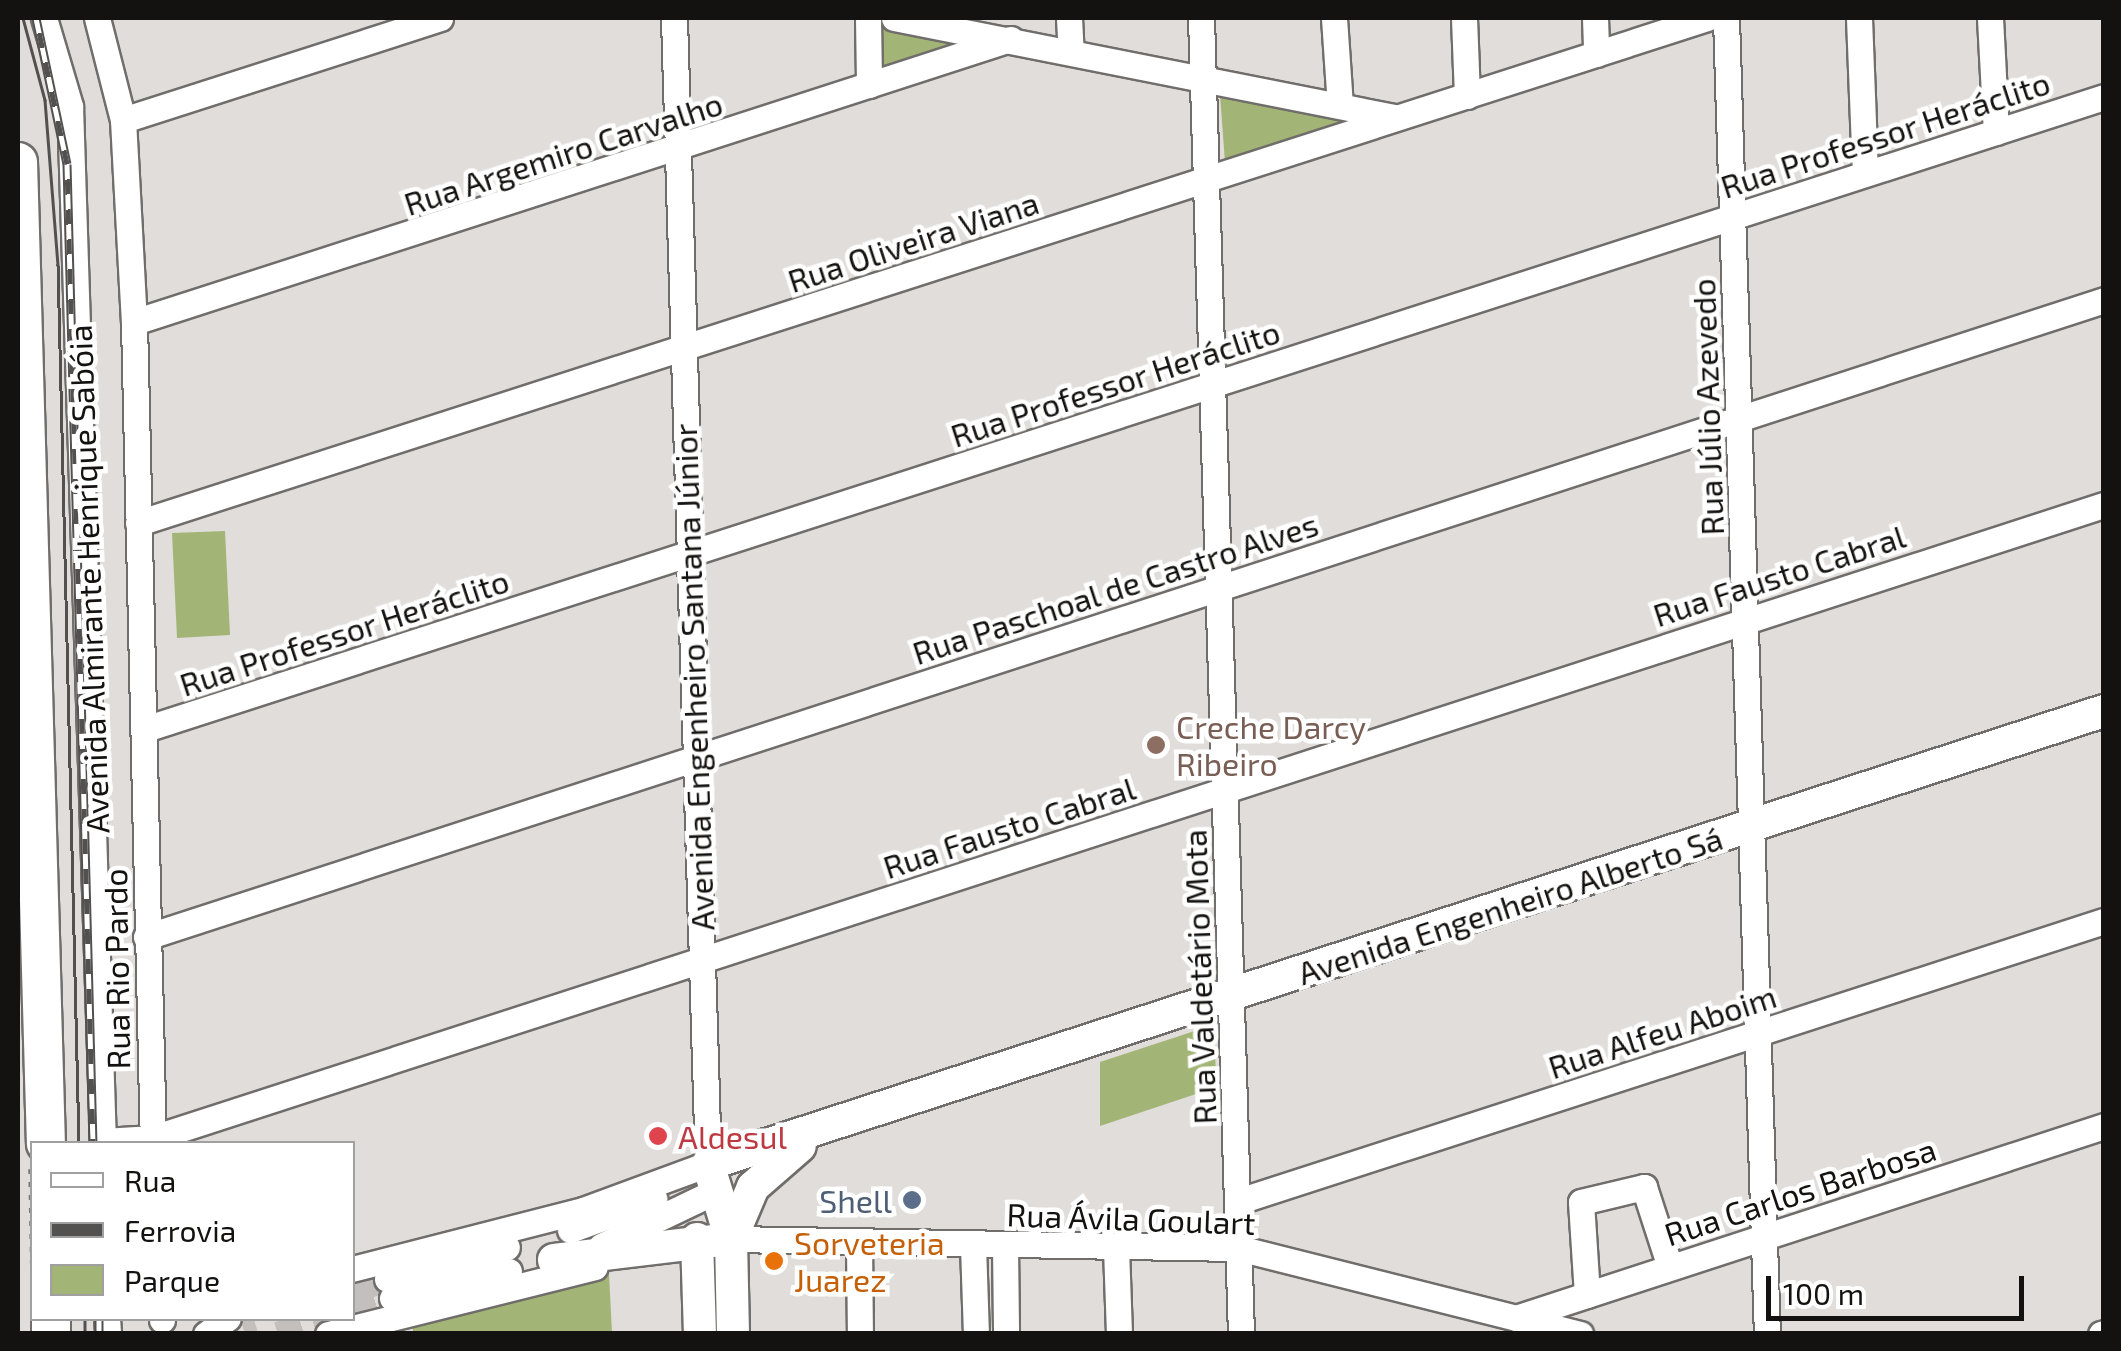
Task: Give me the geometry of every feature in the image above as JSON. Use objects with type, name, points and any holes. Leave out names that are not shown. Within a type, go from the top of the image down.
[{"type":"highway","name":"Avenida Almirante Henrique Sabóia","points":[[18,162],[46,1141]]},
{"type":"main road","name":"Avenida Engenheiro Alberto Sá","points":[[712,1178],[916,1097],[2104,711]]},
{"type":"main road","name":"Avenida Engenheiro Alberto Sá","points":[[712,1178],[916,1097]]},
{"type":"main road","points":[[554,1260],[698,1246],[731,1239],[754,1187],[800,1146]]},
{"type":"main road","name":"Avenida Engenheiro Santana Júnior","points":[[712,1178],[731,1239],[733,1334]]},
{"type":"main road","points":[[698,1246],[700,1334]]},
{"type":"street","name":"Avenida Almirante Henrique Sabóia","points":[[44,18],[70,106],[104,1141]]},
{"type":"street","name":"Rua Rio Pardo","points":[[97,18],[123,120],[134,322],[153,1141]]},
{"type":"street","points":[[123,120],[440,18]]},
{"type":"street","name":"Avenida Engenheiro Santana Júnior","points":[[674,18],[701,962],[712,1178]]},
{"type":"street","points":[[868,18],[869,85]]},
{"type":"street","points":[[894,18],[942,21],[1204,82],[1397,118]]},
{"type":"street","points":[[1069,18],[1071,51]]},
{"type":"street","name":"Rua Valdetário Mota","points":[[1201,18],[1202,179],[1241,1334]]},
{"type":"street","points":[[1334,18],[1340,105]]},
{"type":"street","points":[[1464,18],[1466,96]]},
{"type":"street","points":[[1595,18],[1596,54]]},
{"type":"street","name":"Rua Oliveira Viana","points":[[138,524],[683,352],[1202,179],[1708,18]]},
{"type":"street","name":"Rua Júlio Azevedo","points":[[1726,18],[1767,1334]]},
{"type":"street","points":[[1859,18],[1866,173]]},
{"type":"street","points":[[1990,18],[1996,132]]},
{"type":"street","name":"Rua Argemiro Carvalho","points":[[134,322],[678,153],[1010,38]]},
{"type":"street","name":"Rua Professor Heráclito","points":[[146,729],[2104,97]]},
{"type":"street","name":"Rua Paschoal de Castro Alves","points":[[146,937],[2104,300]]},
{"type":"street","name":"Rua Fausto Cabral","points":[[153,1141],[1746,618],[2104,505]]},
{"type":"street","name":"Rua Alfeu Aboim","points":[[1239,1201],[2104,921]]},
{"type":"street","name":"Rua Carlos Barbosa","points":[[1508,1322],[2104,1126]]},
{"type":"street","name":"Avenida Engenheiro Alberto Sá","points":[[712,1178],[680,1214],[554,1260],[390,1289],[610,1219],[712,1178]]},
{"type":"street","name":"Avenida Engenheiro Alberto Sá","points":[[355,1267],[712,1178]]},
{"type":"street","points":[[1587,1295],[1581,1202],[1644,1187],[1670,1267]]},
{"type":"street","name":"Rua Ávila Goulart","points":[[731,1239],[1238,1248],[1508,1322],[1580,1334]]},
{"type":"street","points":[[859,1244],[860,1334]]},
{"type":"street","points":[[973,1245],[976,1334]]},
{"type":"street","points":[[328,1334],[667,1250],[698,1246]]},
{"type":"street","points":[[1006,1246],[1006,1334]]},
{"type":"street","points":[[1116,1248],[1119,1334]]},
{"type":"green space","points":[[880,22],[955,40],[957,44],[880,71]]},
{"type":"green space","points":[[1220,95],[1350,120],[1350,122],[1225,162]]},
{"type":"green space","points":[[225,531],[230,635],[177,638],[172,533]]},
{"type":"green space","points":[[1213,1025],[1217,1087],[1100,1126],[1100,1062]]},
{"type":"green space","points":[[609,1274],[612,1333],[413,1334],[413,1326]]},
{"type":"tunnel","points":[[355,1289],[387,1279]]},
{"type":"tunnel","points":[[355,1310],[392,1298]]},
{"type":"tunnel","points":[[206,1333],[244,1321]]},
{"type":"tunnel","points":[[278,1334],[318,1321]]},
{"type":"tram line","points":[[23,18],[45,100],[58,265],[79,1141]]},
{"type":"tram line","points":[[85,1321],[85,1334]]},
{"type":"railway","points":[[36,18],[67,164],[93,1141]]},
{"type":"railway","points":[[99,1321],[99,1334]]},
{"type":"place","name":"Creche Darcy Ribeiro","points":[[1156,745]]},
{"type":"place","name":"Aldesul","points":[[658,1136]]},
{"type":"place","name":"Shell","points":[[912,1200]]},
{"type":"place","name":"Sorveteria Juarez","points":[[774,1261]]}]
